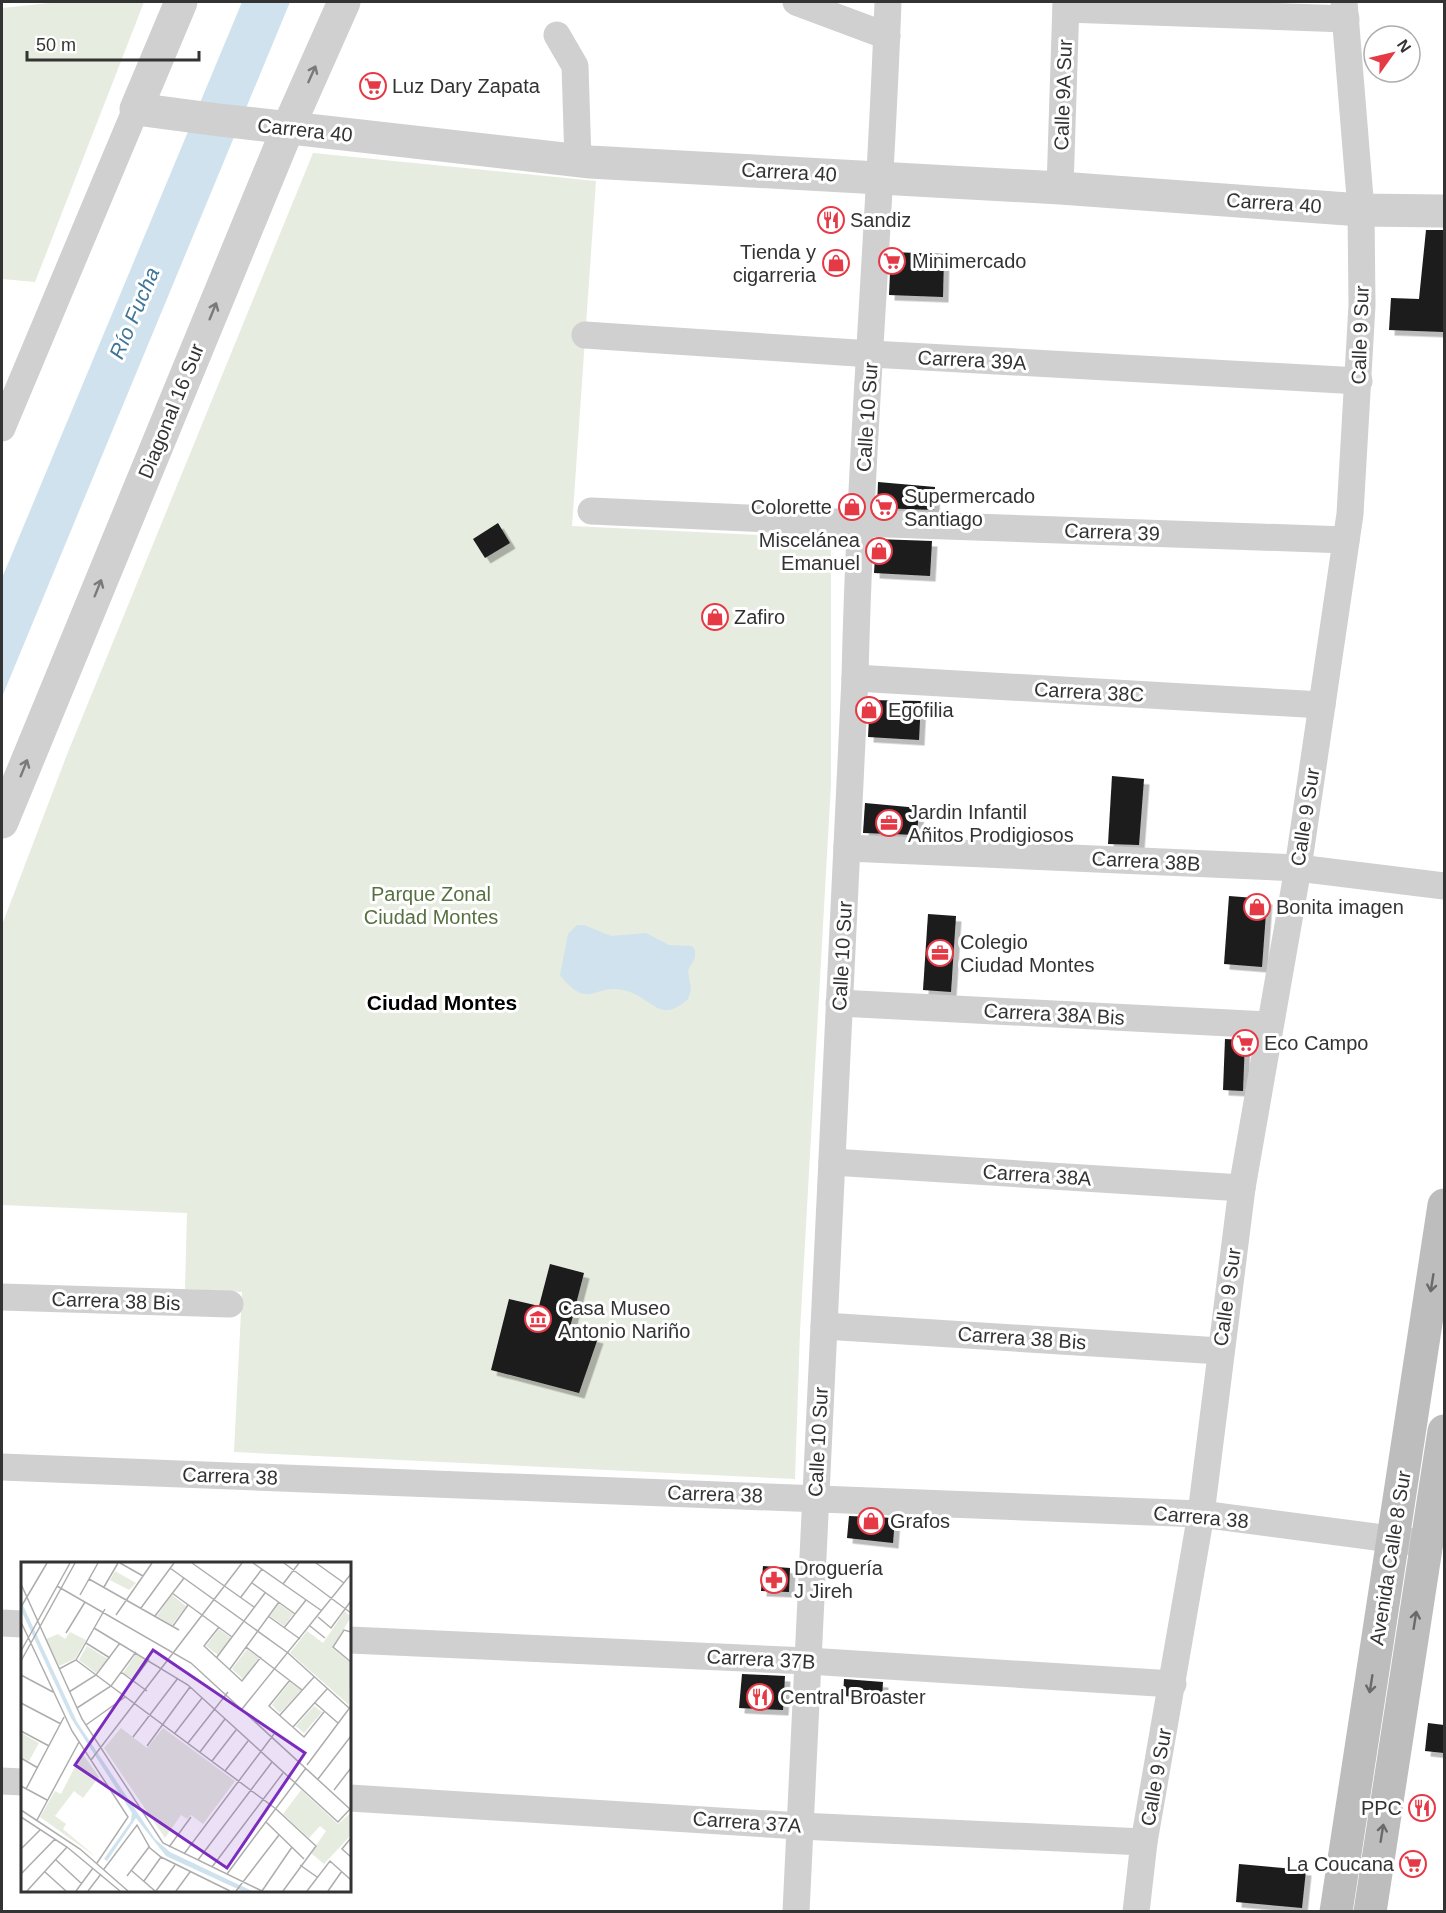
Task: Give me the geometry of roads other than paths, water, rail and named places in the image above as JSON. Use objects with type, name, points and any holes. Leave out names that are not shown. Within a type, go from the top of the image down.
[{"type":"main road","name":"Avenida Calle 8 Sur","points":[[1336,1911],[1444,1205]]},
{"type":"main road","name":"Avenida Calle 8 Sur","points":[[1370,1911],[1444,1431]]},
{"type":"street","points":[[2,428],[181,2]]},
{"type":"street","name":"Diagonal 16 Sur","points":[[2,822],[276,127],[344,2]]},
{"type":"street","points":[[796,2],[887,36]]},
{"type":"street","name":"Calle 10 Sur","points":[[796,1911],[855,678],[859,523],[871,354],[888,2]]},
{"type":"street","points":[[1066,5],[1345,10]]},
{"type":"street","name":"Calle 9A Sur","points":[[1060,188],[1066,5]]},
{"type":"street","name":"Calle 9 Sur","points":[[1136,1911],[1144,1842],[1201,1514],[1242,1188],[1268,1026],[1298,867],[1346,540],[1359,381],[1361,210],[1345,10]]},
{"type":"street","points":[[557,35],[575,66],[578,161]]},
{"type":"street","name":"Carrera 40","points":[[136,109],[578,161],[1060,188],[1361,210],[1444,211]]},
{"type":"street","name":"Carrera 39A","points":[[585,335],[871,354],[1359,381]]},
{"type":"street","name":"Carrera 39","points":[[591,510],[859,523],[1346,540]]},
{"type":"street","name":"Carrera 38C","points":[[855,678],[1322,705]]},
{"type":"street","name":"Carrera 38B","points":[[847,848],[1298,867],[1444,886]]},
{"type":"street","name":"Carrera 38A Bis","points":[[839,1003],[1268,1026]]},
{"type":"street","name":"Carrera 38A","points":[[832,1162],[1242,1188]]},
{"type":"street","name":"Carrera 38 Bis","points":[[2,1297],[230,1304]]},
{"type":"street","name":"Carrera 38 Bis","points":[[824,1326],[1220,1351]]},
{"type":"street","name":"Carrera 38","points":[[2,1467],[1201,1514],[1427,1543]]},
{"type":"street","points":[[2,1623],[21,1624]]},
{"type":"street","name":"Carrera 37B","points":[[351,1640],[808,1661],[1173,1684]]},
{"type":"street","points":[[2,1781],[21,1782]]},
{"type":"street","name":"Carrera 37A","points":[[351,1798],[800,1826],[1144,1842]]},
{"type":"water","name":"Río Fucha","points":[[242,2],[290,2],[2,697],[2,578]]},
{"type":"water","points":[[577,925],[584,925],[611,936],[646,933],[669,945],[692,946],[695,950],[695,958],[688,970],[691,990],[688,999],[670,1010],[663,1010],[627,991],[616,989],[586,994],[578,992],[560,975],[568,934]]},
{"type":"place","name":"Luz Dary Zapata","points":[[373,86]]},
{"type":"place","name":"Sandiz","points":[[831,220]]},
{"type":"place","name":"Minimercado","points":[[892,261]]},
{"type":"place","name":"Tienda y cigarreria","points":[[836,263]]},
{"type":"place","name":"Colorette","points":[[852,507]]},
{"type":"place","name":"Supermercado Santiago","points":[[884,507]]},
{"type":"place","name":"Miscelánea Emanuel","points":[[879,551]]},
{"type":"place","name":"Zafiro","points":[[715,617]]},
{"type":"place","name":"Egofilia","points":[[869,710]]},
{"type":"place","name":"Jardin Infantil Añitos Prodigiosos","points":[[889,823]]},
{"type":"place","name":"Bonita imagen","points":[[1257,907]]},
{"type":"place","name":"Colegio Ciudad Montes","points":[[940,953]]},
{"type":"place","name":"Eco Campo","points":[[1245,1043]]},
{"type":"place","name":"Casa Museo Antonio Nariño","points":[[538,1319]]},
{"type":"place","name":"Grafos","points":[[871,1521]]},
{"type":"place","name":"Droguería J Jireh","points":[[774,1580]]},
{"type":"place","name":"Central Broaster","points":[[760,1697]]},
{"type":"place","name":"PPC","points":[[1422,1808]]},
{"type":"place","name":"La Coucana","points":[[1413,1864]]},
{"type":"district","name":"Ciudad Montes","points":[[442,1002]]},
{"type":"park label","name":"Parque Zonal Ciudad Montes","points":[[431,906]]}]
